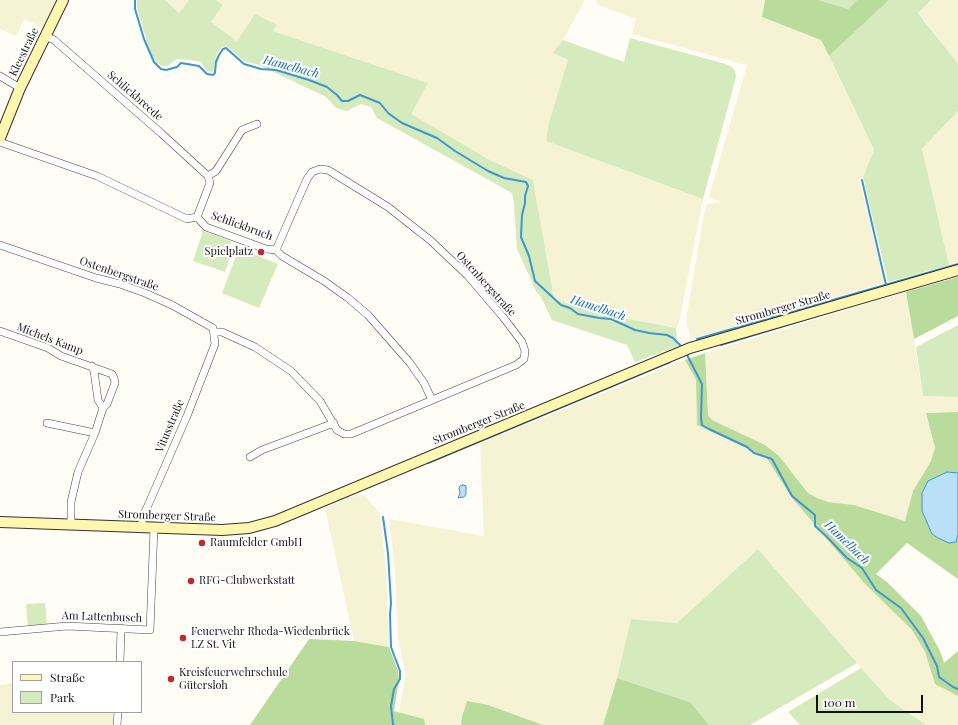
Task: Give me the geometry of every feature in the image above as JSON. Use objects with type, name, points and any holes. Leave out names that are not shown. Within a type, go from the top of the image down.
[{"type":"main road","name":"Kleestraße","points":[[0,138],[20,88],[63,0]]},
{"type":"main road","name":"Stromberger Straße","points":[[0,522],[222,530],[249,528],[275,521],[690,348],[958,270]]},
{"type":"street","name":"Schlickbreede","points":[[45,36],[54,40],[208,176]]},
{"type":"street","points":[[0,76],[20,88]]},
{"type":"street","points":[[197,217],[210,183],[208,176],[216,171],[242,130],[257,124]]},
{"type":"street","name":"Schlickbruch","points":[[0,142],[97,176],[187,219],[197,217],[206,227],[266,249],[276,250],[282,256],[324,281],[348,298],[368,315],[410,363],[424,383],[432,400]]},
{"type":"street","name":"Ostenbergstraße","points":[[0,245],[145,293],[208,324],[215,332],[222,332],[255,347],[292,370],[320,401],[334,422],[337,430],[344,434],[351,434],[516,365],[524,359],[525,351],[522,342],[467,275],[430,240],[388,206],[328,170],[320,169],[312,172],[307,179],[276,250]]},
{"type":"street","name":"Michels Kamp","points":[[0,331],[48,348],[61,356],[112,374],[114,378],[115,383],[107,404],[103,408],[95,433],[78,472],[71,502],[71,525]]},
{"type":"street","name":"Vitusstraße","points":[[142,528],[142,519],[205,372],[215,344],[215,332]]},
{"type":"street","name":"Michels Kamp","points":[[92,366],[95,376],[98,400],[103,408]]},
{"type":"street","points":[[250,457],[262,450],[334,422]]},
{"type":"street","points":[[47,423],[95,433]]},
{"type":"street","name":"Am Lattenbusch","points":[[0,632],[67,626],[150,630],[154,528]]},
{"type":"street","points":[[120,661],[121,628]]},
{"type":"street","points":[[117,725],[118,713]]},
{"type":"shaded area","points":[[0,0],[57,0],[43,28],[24,19],[16,36],[0,29]]},
{"type":"shaded area","points":[[165,0],[189,0],[179,13]]},
{"type":"shaded area","points":[[216,0],[585,0],[563,40],[554,53],[568,60],[549,122],[546,141],[703,199],[679,323],[676,328],[602,314],[554,299],[533,180],[490,160],[410,114],[428,83],[273,31],[277,25],[255,14],[237,41],[211,22],[223,5]]},
{"type":"shaded area","points":[[597,0],[765,0],[762,17],[821,40],[874,151],[863,177],[859,178],[884,283],[691,339],[687,325],[687,314],[704,214],[707,204],[721,202],[709,197],[747,65],[632,34],[636,19],[596,4]]},
{"type":"shaded area","points":[[931,0],[958,0],[958,64],[918,12]]},
{"type":"shaded area","points":[[958,111],[958,262],[949,265],[922,149]]},
{"type":"shaded area","points":[[906,292],[923,396],[958,397],[958,412],[926,413],[935,448],[931,461],[913,491],[906,521],[854,505],[828,502],[817,498],[808,493],[794,474],[765,445],[712,420],[708,416],[705,353]]},
{"type":"shaded area","points":[[685,360],[696,380],[697,425],[766,457],[792,498],[865,584],[912,630],[925,652],[935,683],[958,696],[958,725],[926,725],[890,700],[758,549],[677,623],[631,619],[617,678],[603,725],[543,725],[488,705],[462,717],[461,725],[425,725],[424,719],[399,712],[406,675],[398,638],[395,570],[389,519],[484,536],[480,443]]},
{"type":"shaded area","points":[[363,494],[380,513],[386,570],[389,647],[354,641],[325,508],[356,495],[357,497]]},
{"type":"shaded area","points":[[12,683],[12,713],[114,713],[113,725],[0,725],[0,685]]},
{"type":"green space","points":[[137,0],[165,0],[179,13],[189,0],[216,0],[223,5],[211,22],[237,41],[255,14],[277,25],[273,31],[428,83],[411,114],[490,160],[533,180],[554,299],[602,314],[676,328],[678,346],[635,362],[627,345],[552,320],[541,297],[536,291],[517,249],[512,193],[377,118],[371,107],[361,104],[347,111],[336,108],[326,97],[259,65],[244,61],[226,46],[222,47],[217,53],[214,71],[212,72],[207,71],[201,62],[190,60],[177,59],[167,66],[162,66],[155,61],[150,51],[137,8]]},
{"type":"green space","points":[[765,0],[819,0],[848,9],[857,0],[889,0],[829,56],[821,40],[762,17]]},
{"type":"green space","points":[[819,0],[857,0],[848,9]]},
{"type":"green space","points":[[889,0],[931,0],[918,13],[958,64],[958,111],[922,149],[949,265],[888,282],[863,177],[874,150],[829,56]]},
{"type":"green space","points":[[630,38],[726,64],[732,67],[735,71],[736,77],[703,199],[546,141],[549,122],[568,60],[553,53],[563,40],[624,62]]},
{"type":"green space","points":[[203,231],[231,241],[227,253],[231,255],[225,272],[193,261]]},
{"type":"green space","points":[[239,248],[278,264],[259,308],[222,293]]},
{"type":"green space","points":[[958,277],[958,316],[914,339],[906,292]]},
{"type":"green space","points":[[958,325],[958,397],[923,396],[916,347]]},
{"type":"green space","points":[[705,353],[708,415],[712,420],[765,445],[779,456],[808,493],[817,498],[828,502],[854,505],[905,521],[913,491],[931,461],[935,448],[926,413],[958,412],[958,473],[922,493],[922,511],[932,534],[938,538],[949,543],[956,542],[958,534],[958,579],[907,543],[876,574],[887,582],[921,616],[940,651],[944,663],[958,651],[958,696],[935,684],[925,652],[912,630],[865,584],[792,498],[766,457],[697,425],[696,380],[685,360]]},
{"type":"green space","points":[[758,549],[857,663],[750,725],[709,725],[690,702],[617,678],[631,619],[677,623]]},
{"type":"green space","points":[[45,603],[47,625],[28,627],[26,604]]},
{"type":"green space","points":[[309,639],[354,641],[389,647],[398,671],[399,680],[394,711],[424,719],[425,725],[250,725]]},
{"type":"green space","points":[[861,668],[890,700],[926,725],[800,725],[788,712]]},
{"type":"green space","points":[[617,678],[690,702],[709,725],[603,725]]},
{"type":"green space","points":[[467,701],[488,705],[543,725],[461,725]]},
{"type":"water","points":[[947,472],[958,473],[958,534],[956,542],[949,543],[932,534],[922,511],[922,493],[928,481]]},
{"type":"water","points":[[463,485],[466,486],[466,494],[464,497],[458,498],[460,493],[459,488]]},
{"type":"waterway","name":"Hamelbach","points":[[135,0],[135,9],[144,39],[154,62],[161,69],[166,70],[177,67],[181,63],[199,66],[207,74],[213,75],[215,73],[216,62],[219,55],[223,49],[226,48],[244,64],[261,69],[276,70],[309,80],[327,87],[342,101],[348,101],[360,95],[380,103],[388,113],[402,123],[437,138],[488,171],[504,178],[526,182],[528,186],[522,215],[521,237],[529,256],[535,281],[561,305],[570,308],[578,314],[611,319],[635,330],[667,335],[673,338],[682,347]]},
{"type":"waterway","points":[[862,180],[886,285]]},
{"type":"waterway","points":[[697,339],[958,264]]},
{"type":"waterway","points":[[721,345],[840,309]]},
{"type":"waterway","name":"Hamelbach","points":[[686,353],[702,384],[702,425],[747,447],[754,453],[772,459],[792,496],[815,515],[815,526],[847,558],[862,568],[876,590],[901,608],[923,638],[937,666],[939,677],[958,689]]},
{"type":"waterway","points":[[428,463],[670,362]]},
{"type":"waterway","points":[[383,517],[388,553],[391,603],[391,647],[400,671],[400,679],[394,689],[391,706],[394,725]]},
{"type":"place","name":"Spielplatz","points":[[261,252]]},
{"type":"place","name":"Raumfelder GmbH","points":[[202,543]]},
{"type":"place","name":"RFG-Clubwerkstatt","points":[[191,581]]},
{"type":"place","name":"Feuerwehr Rheda-Wiedenbrück LZ St. Vit","points":[[183,638]]},
{"type":"place","name":"Kreisfeuerwehrschule Gütersloh","points":[[171,679]]}]
